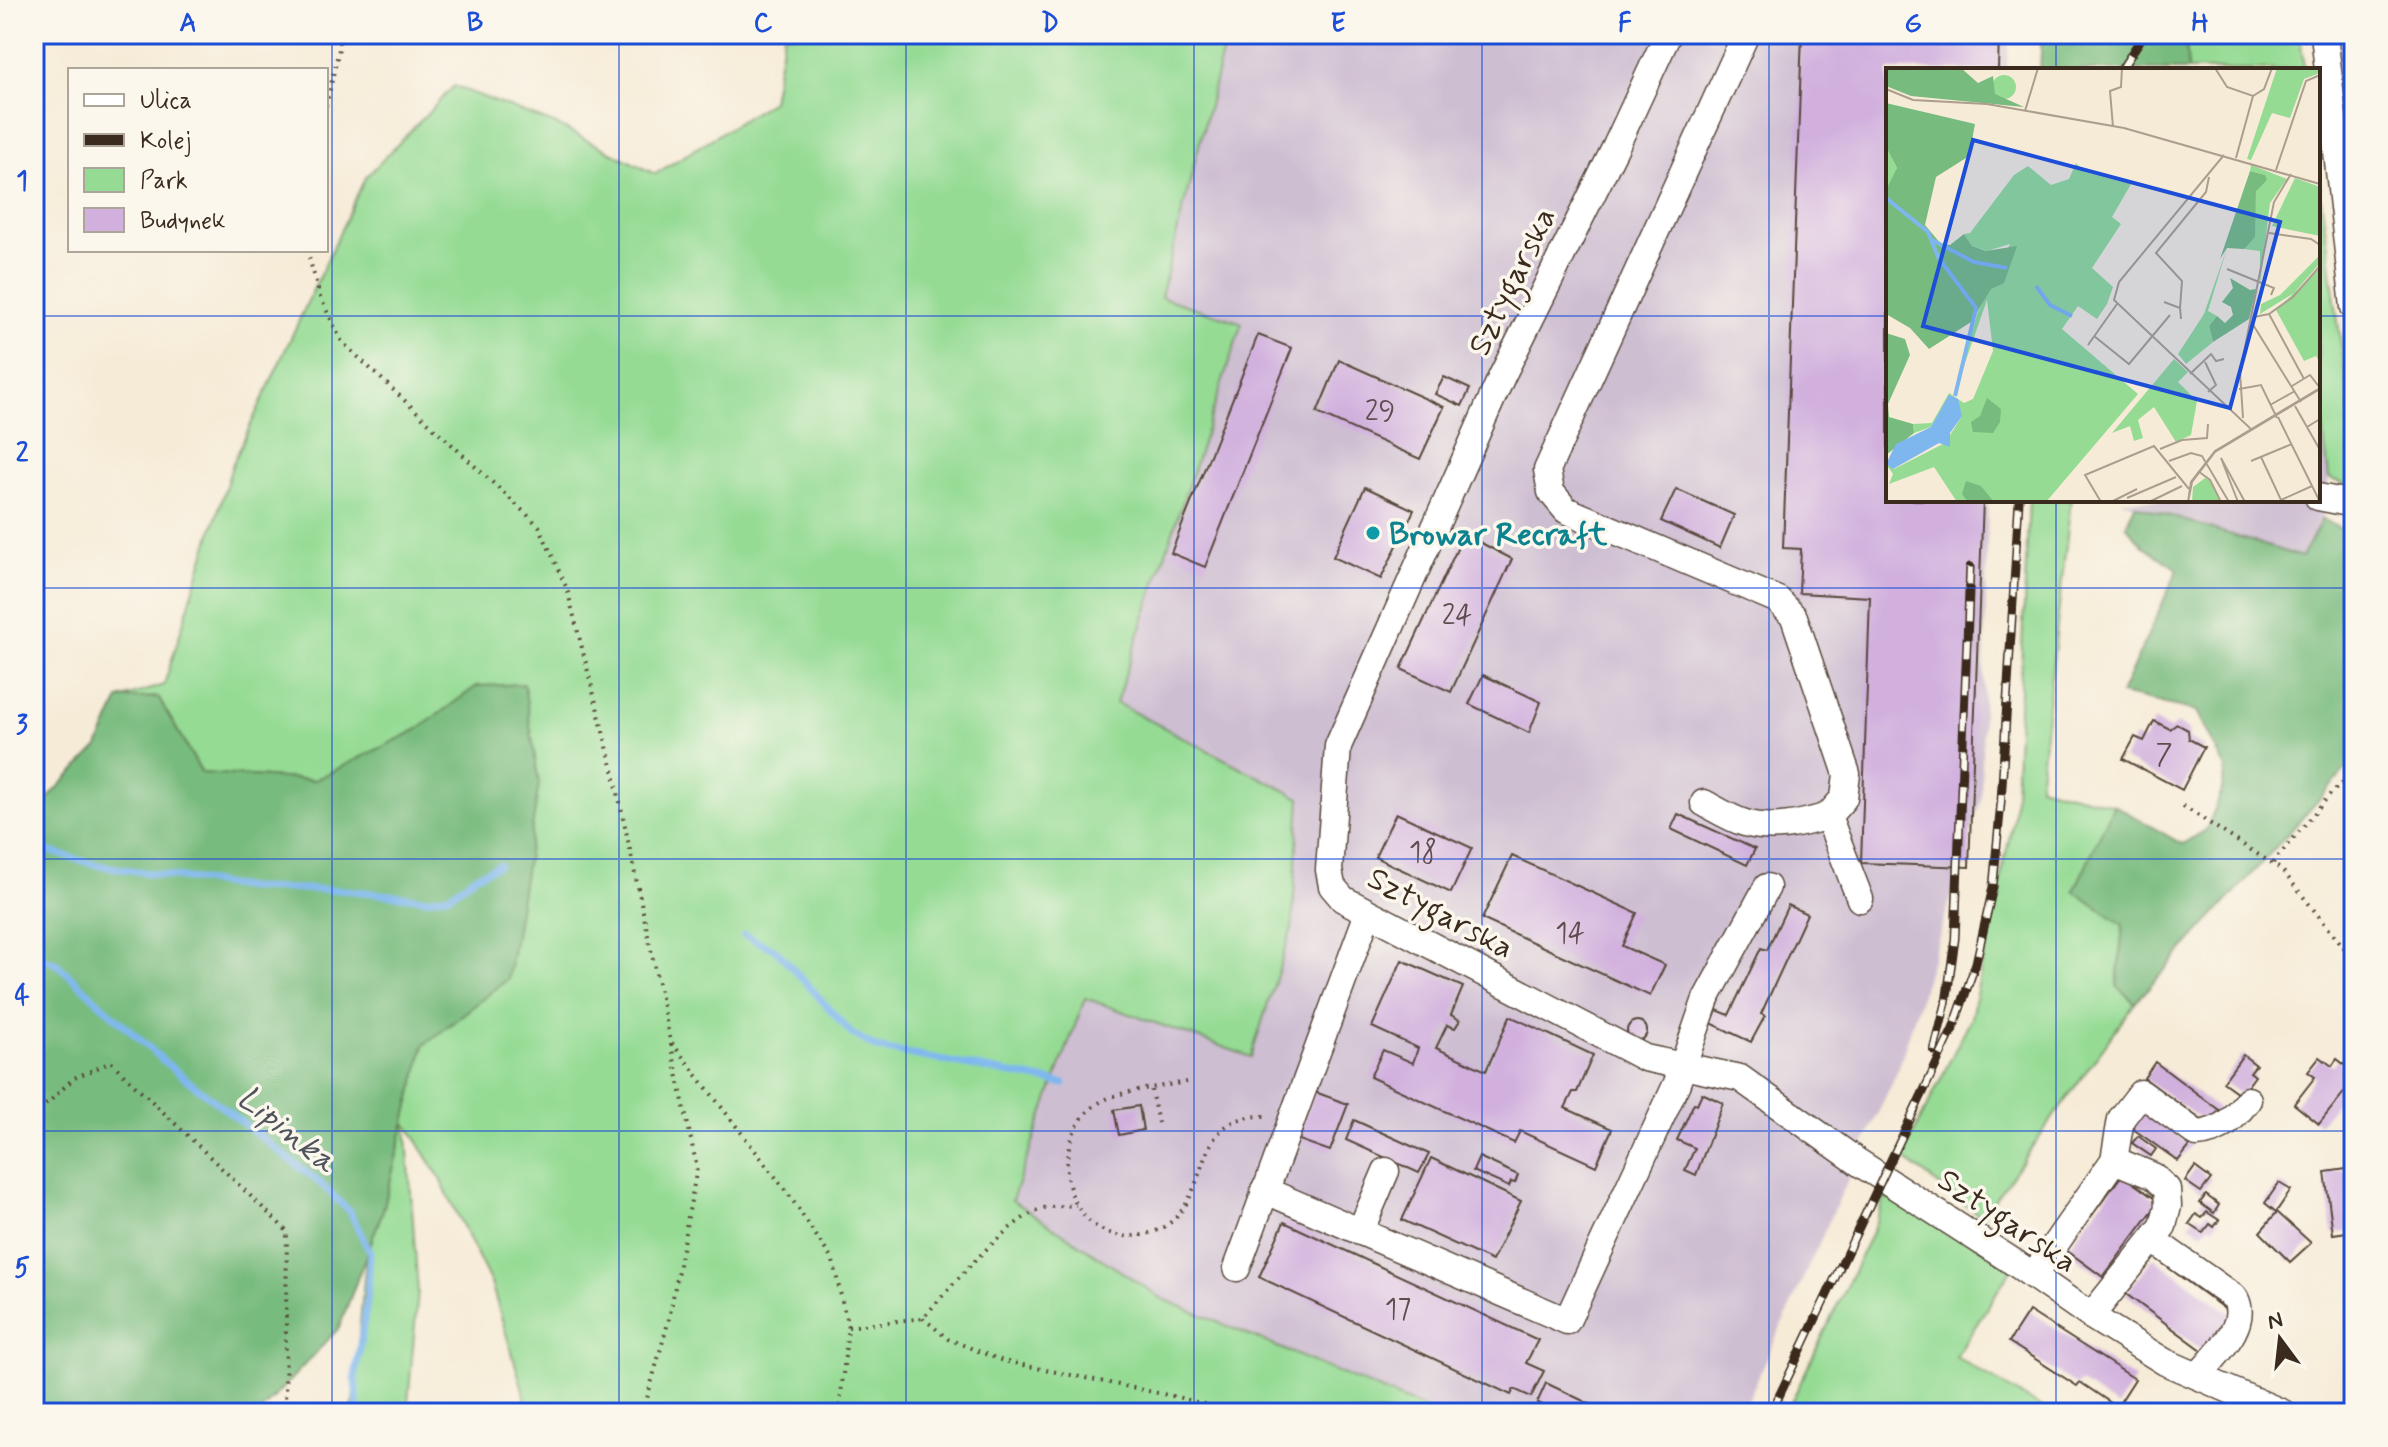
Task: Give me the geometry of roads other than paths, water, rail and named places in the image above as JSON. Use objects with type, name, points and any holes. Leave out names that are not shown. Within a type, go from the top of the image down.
[{"type":"street","name":"Sztygarska","points":[[1668,34],[1502,376],[1338,746],[1329,870],[1332,886],[1343,899],[1368,913],[1645,1058],[1740,1078],[1858,1162],[2165,1362],[2283,1413]]},
{"type":"street","points":[[1704,803],[1745,823],[1801,825],[1828,816],[1844,798],[1847,774],[1794,617],[1778,600],[1566,510],[1551,492],[1547,470],[1746,34]]},
{"type":"street","points":[[2324,34],[2344,102],[2354,307]]},
{"type":"street","points":[[2320,497],[2354,504]]},
{"type":"street","points":[[1828,816],[1860,899]]},
{"type":"street","points":[[1264,1190],[1567,1321],[1677,1083],[1706,999],[1767,887]]},
{"type":"street","points":[[1237,1268],[1368,913]]},
{"type":"street","points":[[2033,1276],[2114,1160],[2121,1119],[2141,1093],[2197,1134],[2211,1133],[2230,1123],[2248,1100]]},
{"type":"street","points":[[2091,1316],[2163,1226],[2168,1206],[2167,1189],[2153,1176],[2114,1160]]},
{"type":"street","points":[[1360,1232],[1386,1171]]},
{"type":"street","points":[[2153,1240],[2235,1298],[2241,1308],[2240,1319],[2231,1334],[2198,1376]]},
{"type":"waterway","points":[[34,847],[97,865],[248,888],[345,890],[427,899],[450,895],[475,876],[499,865]]},
{"type":"waterway","points":[[744,935],[776,950],[851,1033],[877,1048],[1064,1084]]},
{"type":"waterway","name":"Lipinka","points":[[34,955],[57,964],[167,1064],[320,1183],[350,1212],[370,1253],[367,1301],[355,1377],[358,1413]]},
{"type":"railway","points":[[2122,68],[2144,34]]},
{"type":"railway","points":[[1771,1413],[1953,1029],[1976,963],[1993,887],[2001,802],[2019,502]]},
{"type":"railway","points":[[1934,1051],[1946,1003],[1955,939],[1970,567]]},
{"type":"place","name":"Browar Recraft","points":[[1373,533]]}]
